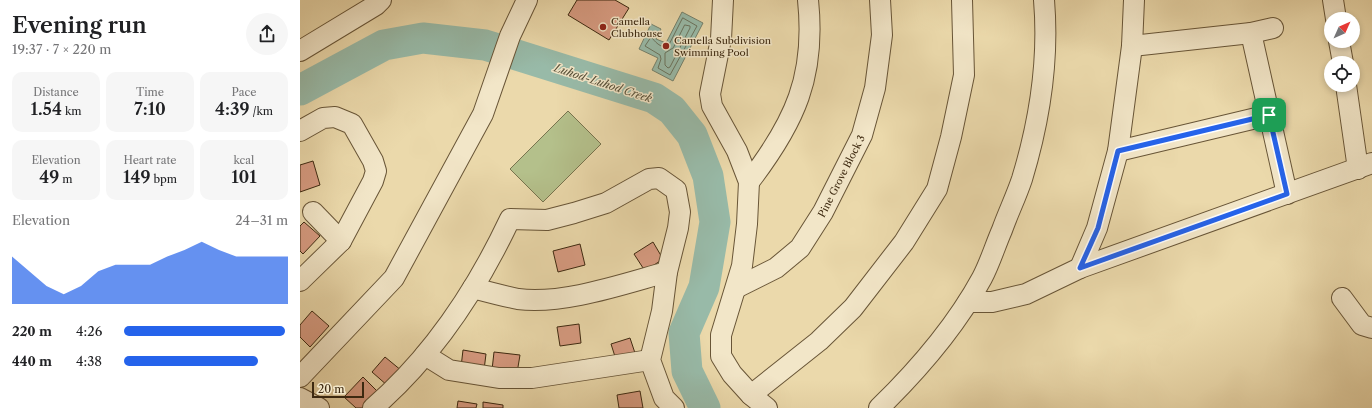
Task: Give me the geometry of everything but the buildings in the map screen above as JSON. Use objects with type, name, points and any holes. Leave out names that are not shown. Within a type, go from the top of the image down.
[{"type":"street","points":[[300,51],[376,5],[381,0]]},
{"type":"street","points":[[300,377],[394,278],[483,114],[510,36],[527,0]]},
{"type":"street","points":[[723,0],[721,39],[710,94],[712,106],[737,151],[749,182],[747,224],[742,266],[721,335],[721,356],[732,374],[751,395],[767,408]]},
{"type":"street","points":[[749,182],[785,130],[802,90],[810,42],[808,0]]},
{"type":"street","name":"Pine Grove Block 3","points":[[736,288],[776,268],[800,248],[823,212],[862,135],[875,88],[882,34],[880,0]]},
{"type":"street","points":[[751,395],[820,341],[854,308],[904,242],[937,189],[952,138],[964,75],[962,0]]},
{"type":"street","points":[[879,408],[895,393],[940,341],[968,302],[986,269],[1021,180],[1031,144],[1039,100],[1044,56],[1044,0]]},
{"type":"street","points":[[1080,268],[1098,228],[1118,151],[1132,46],[1134,0]]},
{"type":"street","points":[[1333,0],[1335,12]]},
{"type":"street","points":[[1132,46],[1251,33],[1273,28]]},
{"type":"street","points":[[1251,33],[1287,194]]},
{"type":"street","points":[[968,302],[992,302],[1026,294],[1080,268],[1365,166],[1348,92]]},
{"type":"street","points":[[1118,151],[1269,115]]},
{"type":"street","points":[[300,131],[323,118],[335,117],[343,119],[352,124],[373,161],[376,172],[373,181],[341,241],[300,281]]},
{"type":"street","points":[[373,408],[425,355],[473,288],[510,219],[547,220],[574,213],[606,203],[649,179],[659,178],[676,190],[680,212],[678,228],[667,272],[662,311],[650,360],[664,398],[674,408]]},
{"type":"street","points":[[313,212],[341,241]]},
{"type":"street","points":[[473,288],[518,299],[546,300],[596,292],[667,272]]},
{"type":"street","points":[[1342,298],[1362,325],[1372,328]]},
{"type":"street","points":[[425,355],[449,370],[499,378],[532,378],[650,360]]},
{"type":"street","points":[[300,398],[319,408]]},
{"type":"green space","points":[[568,111],[601,144],[543,202],[510,169]]},
{"type":"water","name":"Camella Subdivision Swimming Pool","points":[[682,12],[703,23],[673,81],[652,70],[658,58],[639,49],[651,24],[661,29],[656,39],[666,43]]},
{"type":"waterway","name":"Luhod-Luhod Creek","points":[[300,90],[384,45],[423,38],[485,45],[654,98],[672,110],[692,135],[708,176],[715,222],[704,287],[684,333],[687,371],[705,408]]},
{"type":"place","name":"Camella Clubhouse","points":[[603,27]]},
{"type":"place","name":"Camella Subdivision Swimming Pool","points":[[666,46]]},
{"type":"route","points":[[1269,115],[1287,194],[1080,268],[1098,228],[1118,151],[1269,115]]}]
